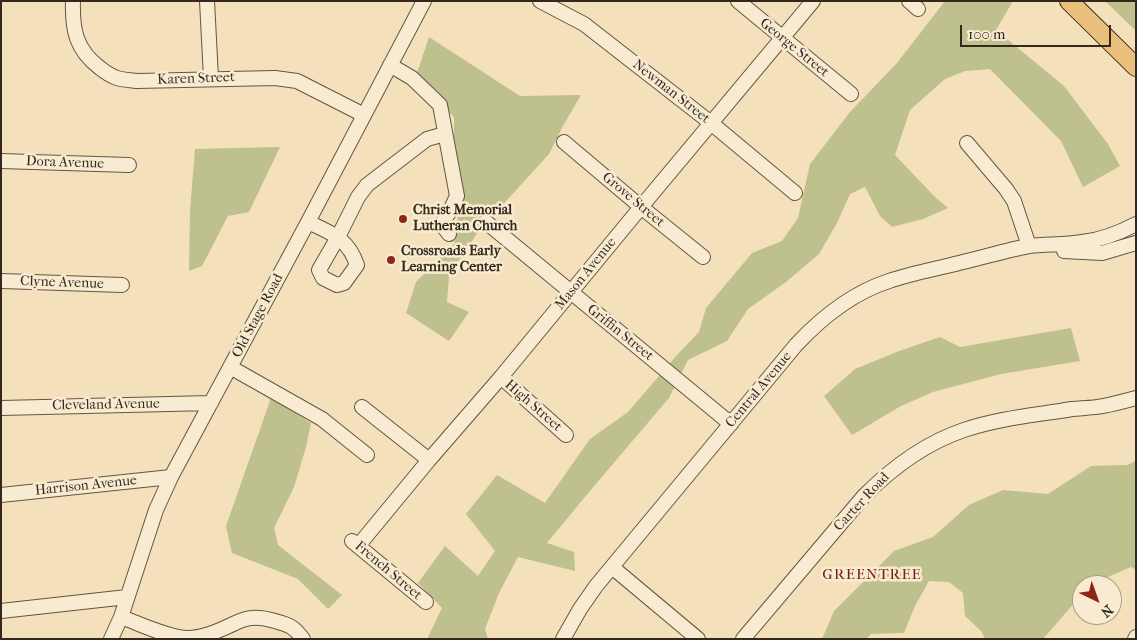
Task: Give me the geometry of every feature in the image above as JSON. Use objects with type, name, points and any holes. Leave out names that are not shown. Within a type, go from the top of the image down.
[{"type":"main road","points":[[1069,1],[1136,67]]},
{"type":"street","name":"Karen Street","points":[[73,1],[73,28],[80,47],[92,62],[116,78],[137,81],[211,78],[275,78],[298,81],[364,115]]},
{"type":"street","points":[[208,1],[211,78]]},
{"type":"street","name":"Old Stage Road","points":[[112,639],[156,510],[170,477],[308,222],[424,1]]},
{"type":"street","name":"Newman Street","points":[[540,1],[584,24],[711,123],[795,193]]},
{"type":"street","name":"George Street","points":[[738,1],[850,94]]},
{"type":"street","name":"Mason Avenue","points":[[355,543],[430,460],[501,377],[813,1]]},
{"type":"street","points":[[390,64],[412,78],[440,105],[457,196],[444,220],[443,226],[449,234]]},
{"type":"street","points":[[308,222],[338,237],[358,197],[367,185],[427,139],[445,134]]},
{"type":"street","name":"Grove Street","points":[[564,142],[703,257]]},
{"type":"street","points":[[967,143],[1014,201],[1029,246]]},
{"type":"street","name":"Dora Avenue","points":[[1,161],[129,165]]},
{"type":"street","name":"Griffin Street","points":[[486,222],[731,424]]},
{"type":"street","name":"Central Avenue","points":[[563,639],[596,586],[796,345],[828,314],[866,290],[901,277],[1029,246],[1083,242],[1120,233],[1136,224]]},
{"type":"street","name":"Central Avenue","points":[[1029,246],[1056,251],[1102,253],[1136,244]]},
{"type":"street","name":"Clyne Avenue","points":[[1,281],[122,285]]},
{"type":"street","points":[[230,367],[322,419],[366,455]]},
{"type":"street","name":"High Street","points":[[501,377],[566,435]]},
{"type":"street","name":"Carter Road","points":[[743,639],[864,496],[900,463],[920,450],[964,430],[988,423],[1077,408],[1103,406],[1136,398]]},
{"type":"street","name":"Cleveland Avenue","points":[[1,408],[211,403]]},
{"type":"street","points":[[362,408],[430,460]]},
{"type":"street","name":"Harrison Avenue","points":[[1,495],[170,477]]},
{"type":"street","name":"French Street","points":[[355,543],[426,602]]},
{"type":"street","points":[[612,567],[698,639]]},
{"type":"street","points":[[1,611],[127,598]]},
{"type":"street","points":[[121,617],[181,638],[201,637],[240,621],[252,618],[265,618],[287,624],[296,629],[303,639]]},
{"type":"green space","points":[[945,1],[1013,1],[996,30],[1064,86],[1108,144],[1120,166],[1083,187],[1061,141],[990,69],[965,71],[945,79],[910,110],[895,155],[948,208],[923,219],[892,227],[880,216],[865,187],[850,194],[837,223],[819,254],[786,282],[748,309],[727,341],[688,360],[669,398],[547,543],[574,552],[575,571],[518,557],[499,593],[485,629],[488,639],[427,639],[442,608],[418,583],[445,546],[478,576],[495,551],[466,514],[497,475],[545,503],[590,439],[628,412],[699,332],[706,308],[752,253],[782,241],[798,218],[810,164],[850,112],[897,63]]},
{"type":"green space","points":[[1105,1],[1136,1],[1136,31]]},
{"type":"green space","points":[[429,37],[520,96],[581,95],[549,154],[478,232],[449,275],[447,302],[469,312],[449,341],[406,313],[416,282],[454,244],[460,202],[454,149],[454,117],[415,79]]},
{"type":"green space","points":[[280,147],[249,212],[228,216],[202,266],[189,271],[190,211],[195,149]]},
{"type":"green space","points":[[1071,328],[1080,361],[1001,374],[933,392],[901,406],[852,435],[824,396],[855,369],[940,337],[960,347]]},
{"type":"green space","points":[[271,398],[311,423],[294,487],[274,528],[278,545],[342,595],[328,609],[298,579],[232,553],[226,526]]},
{"type":"green space","points":[[1136,461],[1136,570],[1131,567],[1112,575],[1072,575],[1072,606],[1043,639],[985,639],[981,631],[965,616],[963,593],[949,582],[929,581],[915,606],[904,633],[871,634],[866,639],[822,639],[834,611],[894,551],[933,537],[969,505],[1003,490],[1048,494],[1091,466],[1127,465]]},
{"type":"place","name":"Christ Memorial Lutheran Church","points":[[403,219]]},
{"type":"place","name":"Crossroads Early Learning Center","points":[[391,260]]},
{"type":"district","name":"GREENTREE","points":[[872,575]]}]
